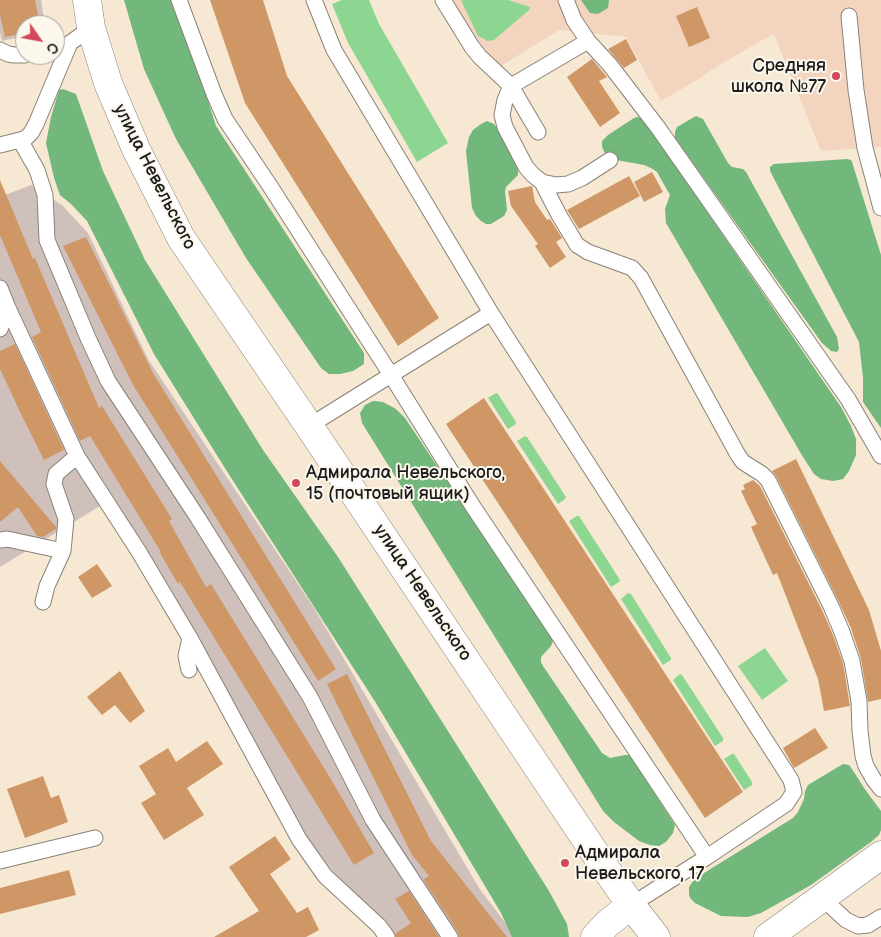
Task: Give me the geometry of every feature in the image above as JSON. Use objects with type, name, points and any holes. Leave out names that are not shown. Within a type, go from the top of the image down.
[{"type":"main road","name":"улица Невельского","points":[[87,0],[92,28],[108,83],[136,149],[181,238],[310,426],[601,862],[656,937]]},
{"type":"main road","points":[[768,937],[881,855]]},
{"type":"main road","points":[[595,937],[606,924],[632,905]]},
{"type":"lane","points":[[179,0],[225,119],[391,375],[477,513],[707,857]]},
{"type":"lane","points":[[314,0],[334,50],[492,313],[791,780],[794,792],[786,804],[632,905]]},
{"type":"lane","points":[[442,0],[476,52],[512,86],[538,132]]},
{"type":"lane","points":[[566,0],[574,20],[588,41],[610,65],[659,129],[848,399],[881,456]]},
{"type":"lane","points":[[849,16],[864,148],[881,208]]},
{"type":"lane","points":[[65,43],[92,28]]},
{"type":"lane","points":[[588,41],[512,86],[505,100],[502,115],[505,127],[526,166],[542,182],[577,245],[588,252],[632,268],[641,278],[738,456],[743,462],[768,480],[842,632],[852,661],[859,701],[863,756],[866,766],[881,789]]},
{"type":"lane","points":[[0,50],[15,56]]},
{"type":"lane","points":[[0,145],[20,140],[31,133],[36,124],[55,65]]},
{"type":"lane","points":[[20,140],[37,170],[46,196],[47,240],[108,381],[202,525],[310,697],[373,820],[450,937]]},
{"type":"lane","points":[[542,182],[556,185],[568,184],[582,178],[610,160]]},
{"type":"lane","points":[[0,288],[77,456],[139,552],[190,638],[299,839],[325,876],[379,926],[387,937]]},
{"type":"lane","points":[[0,329],[8,308]]},
{"type":"lane","points":[[310,426],[492,313]]},
{"type":"lane","points":[[42,602],[63,551],[66,519],[54,484],[56,474],[77,456]]},
{"type":"lane","points":[[0,540],[7,539],[63,551]]},
{"type":"lane","points":[[189,670],[186,656],[190,638]]},
{"type":"lane","points":[[0,861],[95,838]]},
{"type":"lane","points":[[822,898],[846,920],[858,926],[868,925],[881,917]]},
{"type":"shaded area","points":[[0,0],[41,0],[43,15],[15,15],[15,38],[2,41],[0,32]]},
{"type":"shaded area","name":"Средняя школа №77","points":[[436,0],[881,0],[881,147],[821,151],[774,34],[661,101],[626,37],[559,30],[493,71]]},
{"type":"shaded area","points":[[31,185],[62,205],[88,233],[148,359],[314,608],[479,888],[516,937],[383,937],[308,839],[113,498],[0,567],[0,197]]},
{"type":"green space","points":[[124,0],[171,0],[202,82],[216,126],[364,353],[364,364],[353,371],[340,374],[329,374],[321,368],[246,258],[176,139],[144,69]]},
{"type":"green space","points":[[342,0],[369,0],[379,24],[448,143],[417,162],[348,43],[332,4]]},
{"type":"green space","points":[[461,0],[508,0],[530,7],[529,10],[494,40],[488,41],[478,36]]},
{"type":"green space","points":[[581,0],[609,0],[608,8],[598,14],[590,13]]},
{"type":"green space","points":[[63,89],[76,94],[103,171],[145,260],[263,450],[338,557],[549,891],[567,924],[569,937],[512,937],[501,913],[376,703],[154,354],[87,221],[60,195],[54,178],[46,143],[59,90]]},
{"type":"green space","points":[[696,116],[703,119],[728,163],[732,167],[743,169],[746,172],[837,337],[839,349],[837,352],[831,351],[822,343],[675,138],[677,127]]},
{"type":"green space","points":[[638,117],[644,120],[841,407],[856,439],[856,455],[843,479],[833,481],[821,479],[814,474],[803,457],[666,223],[665,209],[670,195],[657,172],[644,165],[616,160],[605,153],[602,141],[608,135]]},
{"type":"green space","points":[[487,121],[494,124],[498,129],[518,170],[518,175],[506,187],[507,210],[504,216],[491,224],[481,221],[472,208],[466,151],[469,137],[473,130]]},
{"type":"green space","points":[[847,159],[852,162],[881,255],[881,428],[863,402],[863,378],[859,342],[770,171],[770,167],[774,164]]},
{"type":"green space","points":[[496,393],[516,422],[516,424],[508,429],[488,398]]},
{"type":"green space","points":[[373,401],[383,402],[396,409],[405,418],[551,636],[553,641],[551,646],[541,657],[543,666],[602,753],[610,758],[625,755],[631,757],[675,825],[673,833],[666,842],[659,846],[639,841],[603,811],[362,423],[360,413],[365,405]]},
{"type":"green space","points":[[525,436],[566,497],[558,504],[517,441]]},
{"type":"green space","points":[[579,516],[620,580],[611,587],[569,521]]},
{"type":"green space","points":[[628,593],[631,594],[671,658],[671,660],[663,665],[621,599]]},
{"type":"green space","points":[[765,648],[788,681],[762,700],[738,666]]},
{"type":"green space","points":[[680,674],[723,738],[723,741],[715,746],[673,680]]},
{"type":"green space","points":[[734,754],[752,782],[752,785],[744,790],[724,759]]},
{"type":"green space","points":[[843,764],[849,765],[881,811],[881,830],[879,835],[811,885],[761,913],[748,917],[721,916],[695,903],[690,898],[689,887],[694,880],[793,818],[804,799],[808,785]]},
{"type":"building","points":[[0,0],[35,0],[38,15],[15,15],[15,35],[5,37],[0,15]]},
{"type":"building","points":[[210,0],[263,0],[287,76],[439,318],[398,346],[245,103]]},
{"type":"building","points":[[697,7],[710,38],[689,47],[676,16]]},
{"type":"building","points":[[626,39],[637,60],[624,68],[608,49]]},
{"type":"building","points":[[592,59],[607,77],[599,81],[620,113],[600,127],[567,77]]},
{"type":"building","points":[[652,172],[663,192],[644,202],[634,182]]},
{"type":"building","points":[[629,176],[640,196],[579,229],[567,210]]},
{"type":"building","points":[[0,180],[99,408],[102,406],[172,519],[169,521],[206,587],[211,584],[374,853],[354,865],[180,582],[178,584],[161,552],[90,436],[80,441],[32,337],[41,332],[0,235]]},
{"type":"building","points":[[532,186],[535,202],[547,220],[550,219],[562,238],[556,242],[566,257],[550,268],[535,246],[538,244],[511,206],[508,191]]},
{"type":"building","points":[[86,237],[153,373],[336,669],[318,681],[133,385],[63,246]]},
{"type":"building","points":[[15,344],[64,450],[44,460],[0,369],[0,351]]},
{"type":"building","points":[[484,398],[743,792],[705,818],[446,424]]},
{"type":"building","points":[[796,459],[869,610],[881,651],[881,699],[868,702],[861,659],[851,628],[772,471]]},
{"type":"building","points":[[0,461],[56,529],[43,537],[37,536],[18,507],[0,522]]},
{"type":"building","points":[[753,480],[760,486],[833,635],[843,663],[850,706],[824,711],[818,679],[777,573],[773,575],[751,527],[757,524],[741,491],[745,489],[743,485]]},
{"type":"building","points":[[97,564],[112,586],[92,598],[78,577]]},
{"type":"building","points":[[120,671],[145,711],[130,723],[115,705],[102,715],[87,697]]},
{"type":"building","points":[[347,674],[431,841],[507,937],[459,937],[458,932],[425,882],[424,879],[429,876],[412,855],[327,684]]},
{"type":"building","points":[[815,728],[828,748],[794,768],[783,748]]},
{"type":"building","points":[[207,741],[223,764],[187,788],[204,815],[164,840],[141,803],[156,794],[139,766],[168,748],[176,762]]},
{"type":"building","points":[[43,776],[51,798],[59,795],[68,822],[25,838],[7,789]]},
{"type":"building","points":[[275,836],[291,859],[270,874],[297,913],[308,907],[319,930],[306,937],[214,937],[259,911],[229,867]]},
{"type":"building","points":[[69,870],[76,895],[0,914],[0,888]]},
{"type":"building","points":[[409,891],[439,937],[396,937],[395,934],[411,923],[395,899]]},
{"type":"place","name":"Средняя школа №77","points":[[836,76]]},
{"type":"place","name":"Адмирала Невельского, 15 (почтовый ящик)","points":[[296,483]]},
{"type":"place","name":"Адмирала Невельского, 17","points":[[565,863]]}]
